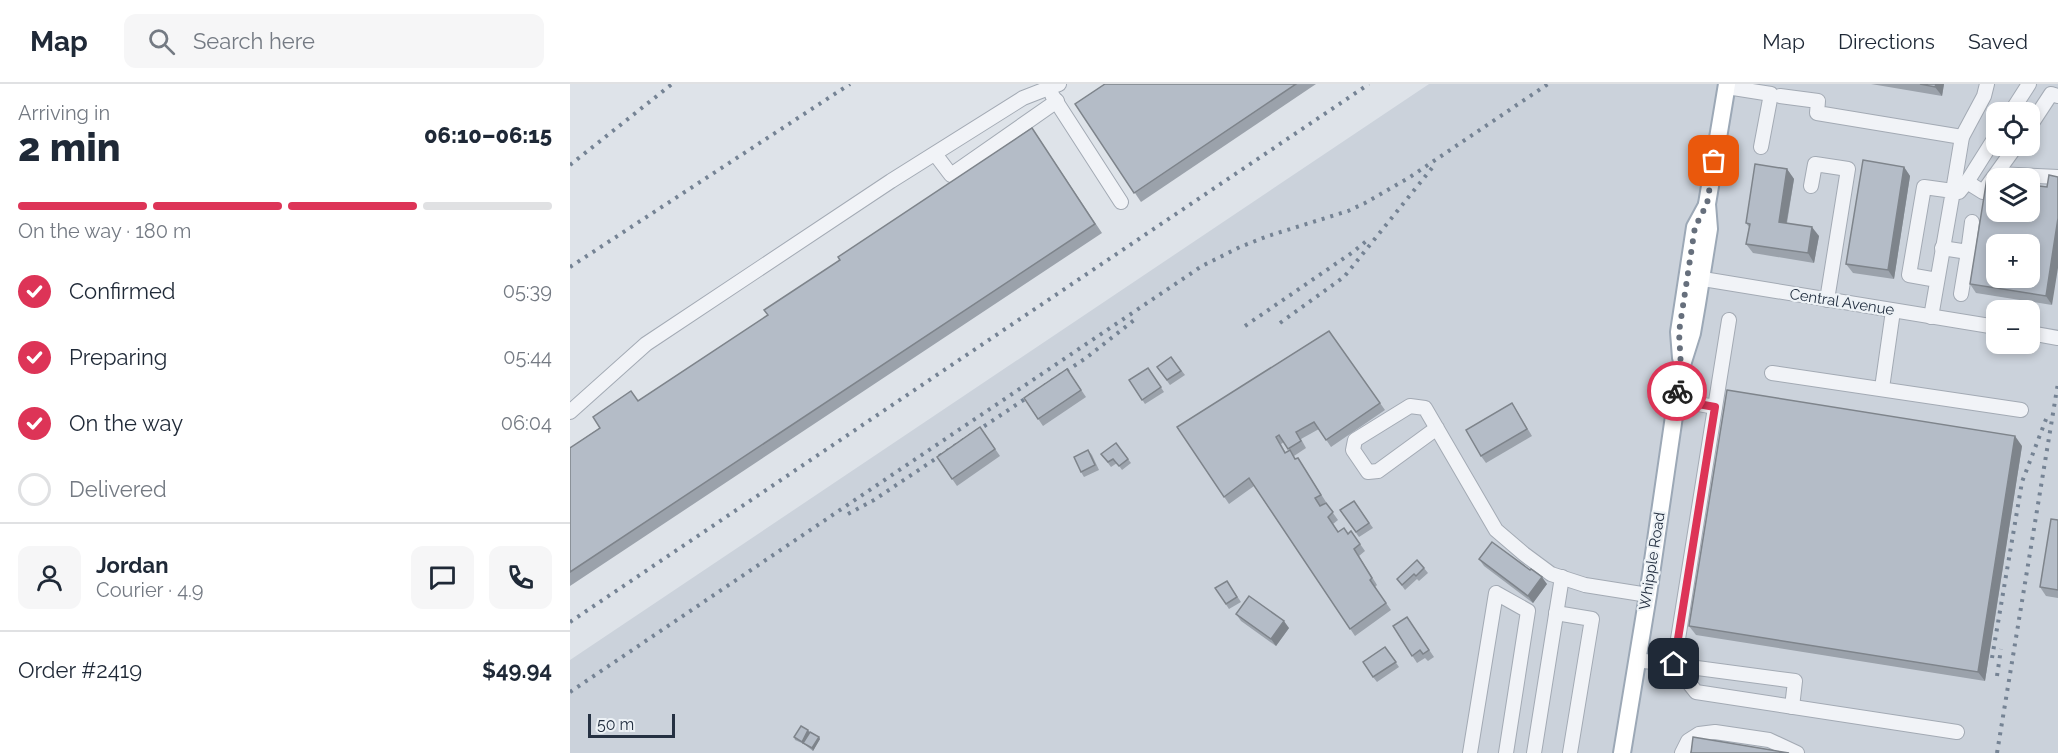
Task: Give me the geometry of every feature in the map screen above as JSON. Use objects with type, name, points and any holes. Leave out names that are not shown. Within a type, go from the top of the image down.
[{"type":"main road","name":"Whipple Road","points":[[1622,753],[1681,368],[1679,332],[1694,278],[1695,227],[1707,204],[1727,86]]},
{"type":"street","points":[[1931,317],[1962,137],[1984,96],[1987,84]]},
{"type":"street","points":[[2017,102],[2029,84]]},
{"type":"street","points":[[570,412],[646,344],[1023,98],[1054,86],[1056,101],[1121,202]]},
{"type":"street","points":[[1727,86],[1777,92],[1818,101],[1817,113],[1962,137]]},
{"type":"street","points":[[1761,147],[1777,92]]},
{"type":"street","points":[[2040,111],[2051,94],[2058,96]]},
{"type":"street","points":[[935,154],[951,175],[1056,101]]},
{"type":"street","points":[[1937,280],[1909,275],[1924,187],[1959,192],[1986,152]]},
{"type":"street","points":[[1811,186],[1815,164],[1848,169],[1827,300]]},
{"type":"street","points":[[2040,176],[2058,177]]},
{"type":"street","points":[[1967,182],[1983,192],[1986,188]]},
{"type":"street","points":[[1961,294],[1972,222]]},
{"type":"street","points":[[1942,248],[1968,252]]},
{"type":"street","name":"Central Avenue","points":[[1694,278],[1986,325]]},
{"type":"street","points":[[1882,388],[1893,310]]},
{"type":"street","points":[[1729,320],[1674,664],[1696,692],[1957,732]]},
{"type":"street","points":[[2040,335],[2058,338]]},
{"type":"street","points":[[1772,372],[2021,410]]},
{"type":"street","points":[[1676,400],[1715,407]]},
{"type":"street","points":[[1437,428],[1378,471],[1368,472],[1353,450],[1355,440],[1410,406],[1425,408],[1437,428],[1496,530],[1551,574],[1584,585],[1648,595]]},
{"type":"street","points":[[1534,753],[1562,577]]},
{"type":"street","points":[[1470,753],[1496,593],[1528,611],[1506,753]]},
{"type":"street","points":[[1556,613],[1592,619],[1570,753]]},
{"type":"street","points":[[1637,660],[1795,681],[1792,706]]},
{"type":"street","points":[[1682,753],[1688,741],[1699,734],[1715,732],[1769,740],[1797,753]]},
{"type":"shaded area","points":[[1429,84],[2058,84],[2058,753],[570,753],[570,660]]},
{"type":"building","points":[[1105,84],[1296,84],[1134,193],[1075,104]]},
{"type":"building","points":[[1920,84],[1936,84],[1935,87]]},
{"type":"building","points":[[1032,128],[1095,224],[570,572],[570,448],[600,428],[593,417],[631,391],[638,401],[768,315],[764,310],[840,260],[838,257]]},
{"type":"building","points":[[1863,160],[1904,167],[1888,270],[1846,264]]},
{"type":"building","points":[[1755,164],[1787,169],[1779,222],[1812,227],[1808,253],[1746,244],[1750,224],[1746,223]]},
{"type":"building","points":[[2049,175],[2058,177],[2058,218],[2046,296],[1995,288],[2040,288],[2040,234],[1986,234],[1986,287],[1970,284],[1986,184],[1986,222],[2040,222],[2040,186],[2047,187]]},
{"type":"building","points":[[1329,331],[1380,403],[1326,440],[1314,422],[1296,432],[1301,441],[1288,449],[1279,435],[1276,437],[1285,453],[1290,450],[1295,459],[1298,458],[1321,495],[1315,498],[1320,506],[1326,503],[1333,512],[1328,517],[1338,532],[1344,528],[1348,534],[1351,531],[1360,544],[1354,549],[1372,578],[1370,580],[1386,603],[1350,629],[1249,478],[1224,497],[1177,427]]},
{"type":"building","points":[[1171,357],[1181,371],[1167,380],[1157,367]]},
{"type":"building","points":[[1148,368],[1161,387],[1142,400],[1129,380]]},
{"type":"building","points":[[1067,369],[1081,390],[1038,419],[1024,398]]},
{"type":"building","points":[[1727,390],[2015,436],[1978,672],[1689,626]]},
{"type":"building","points":[[1512,403],[1527,429],[1481,456],[1466,430]]},
{"type":"building","points":[[980,427],[995,449],[952,479],[937,457]]},
{"type":"building","points":[[1116,443],[1128,459],[1119,466],[1113,459],[1108,462],[1101,454]]},
{"type":"building","points":[[1088,450],[1095,465],[1081,472],[1074,457]]},
{"type":"building","points":[[1354,501],[1369,523],[1356,532],[1340,510]]},
{"type":"building","points":[[2051,519],[2058,520],[2058,590],[2040,587]]},
{"type":"building","points":[[1492,542],[1542,577],[1528,596],[1479,559]]},
{"type":"building","points":[[1417,560],[1424,568],[1402,585],[1397,579]]},
{"type":"building","points":[[1227,581],[1237,597],[1226,604],[1215,588]]},
{"type":"building","points":[[1249,596],[1284,621],[1271,639],[1236,614]]},
{"type":"building","points":[[1407,617],[1429,650],[1423,654],[1420,650],[1412,656],[1393,626]]},
{"type":"building","points":[[1385,647],[1396,662],[1373,677],[1363,662]]},
{"type":"building","points":[[801,726],[808,730],[802,742],[794,737]]},
{"type":"building","points":[[810,732],[819,737],[812,748],[803,743]]},
{"type":"building","points":[[1693,737],[1789,753],[1691,753]]},
{"type":"railway","points":[[570,165],[672,84]]},
{"type":"railway","points":[[570,267],[850,84]]},
{"type":"railway","points":[[570,622],[1369,84]]},
{"type":"railway","points":[[570,692],[1202,266],[1268,236],[1348,211],[1365,203],[1410,177],[1548,84]]},
{"type":"railway","points":[[1280,323],[1344,277],[1432,168]]},
{"type":"railway","points":[[1245,326],[1370,238]]},
{"type":"railway","points":[[848,514],[874,500],[1086,358],[1138,317]]},
{"type":"railway","points":[[1997,753],[2058,383]]},
{"type":"railway","points":[[1992,658],[2022,482],[2048,414]]},
{"type":"railway","points":[[1997,676],[2001,649]]},
{"type":"way so far","points":[[1677,391],[1681,368],[1679,332],[1695,227],[1707,204],[1714,161]]},
{"type":"route","points":[[1674,664],[1715,407],[1676,400],[1677,391]]}]
